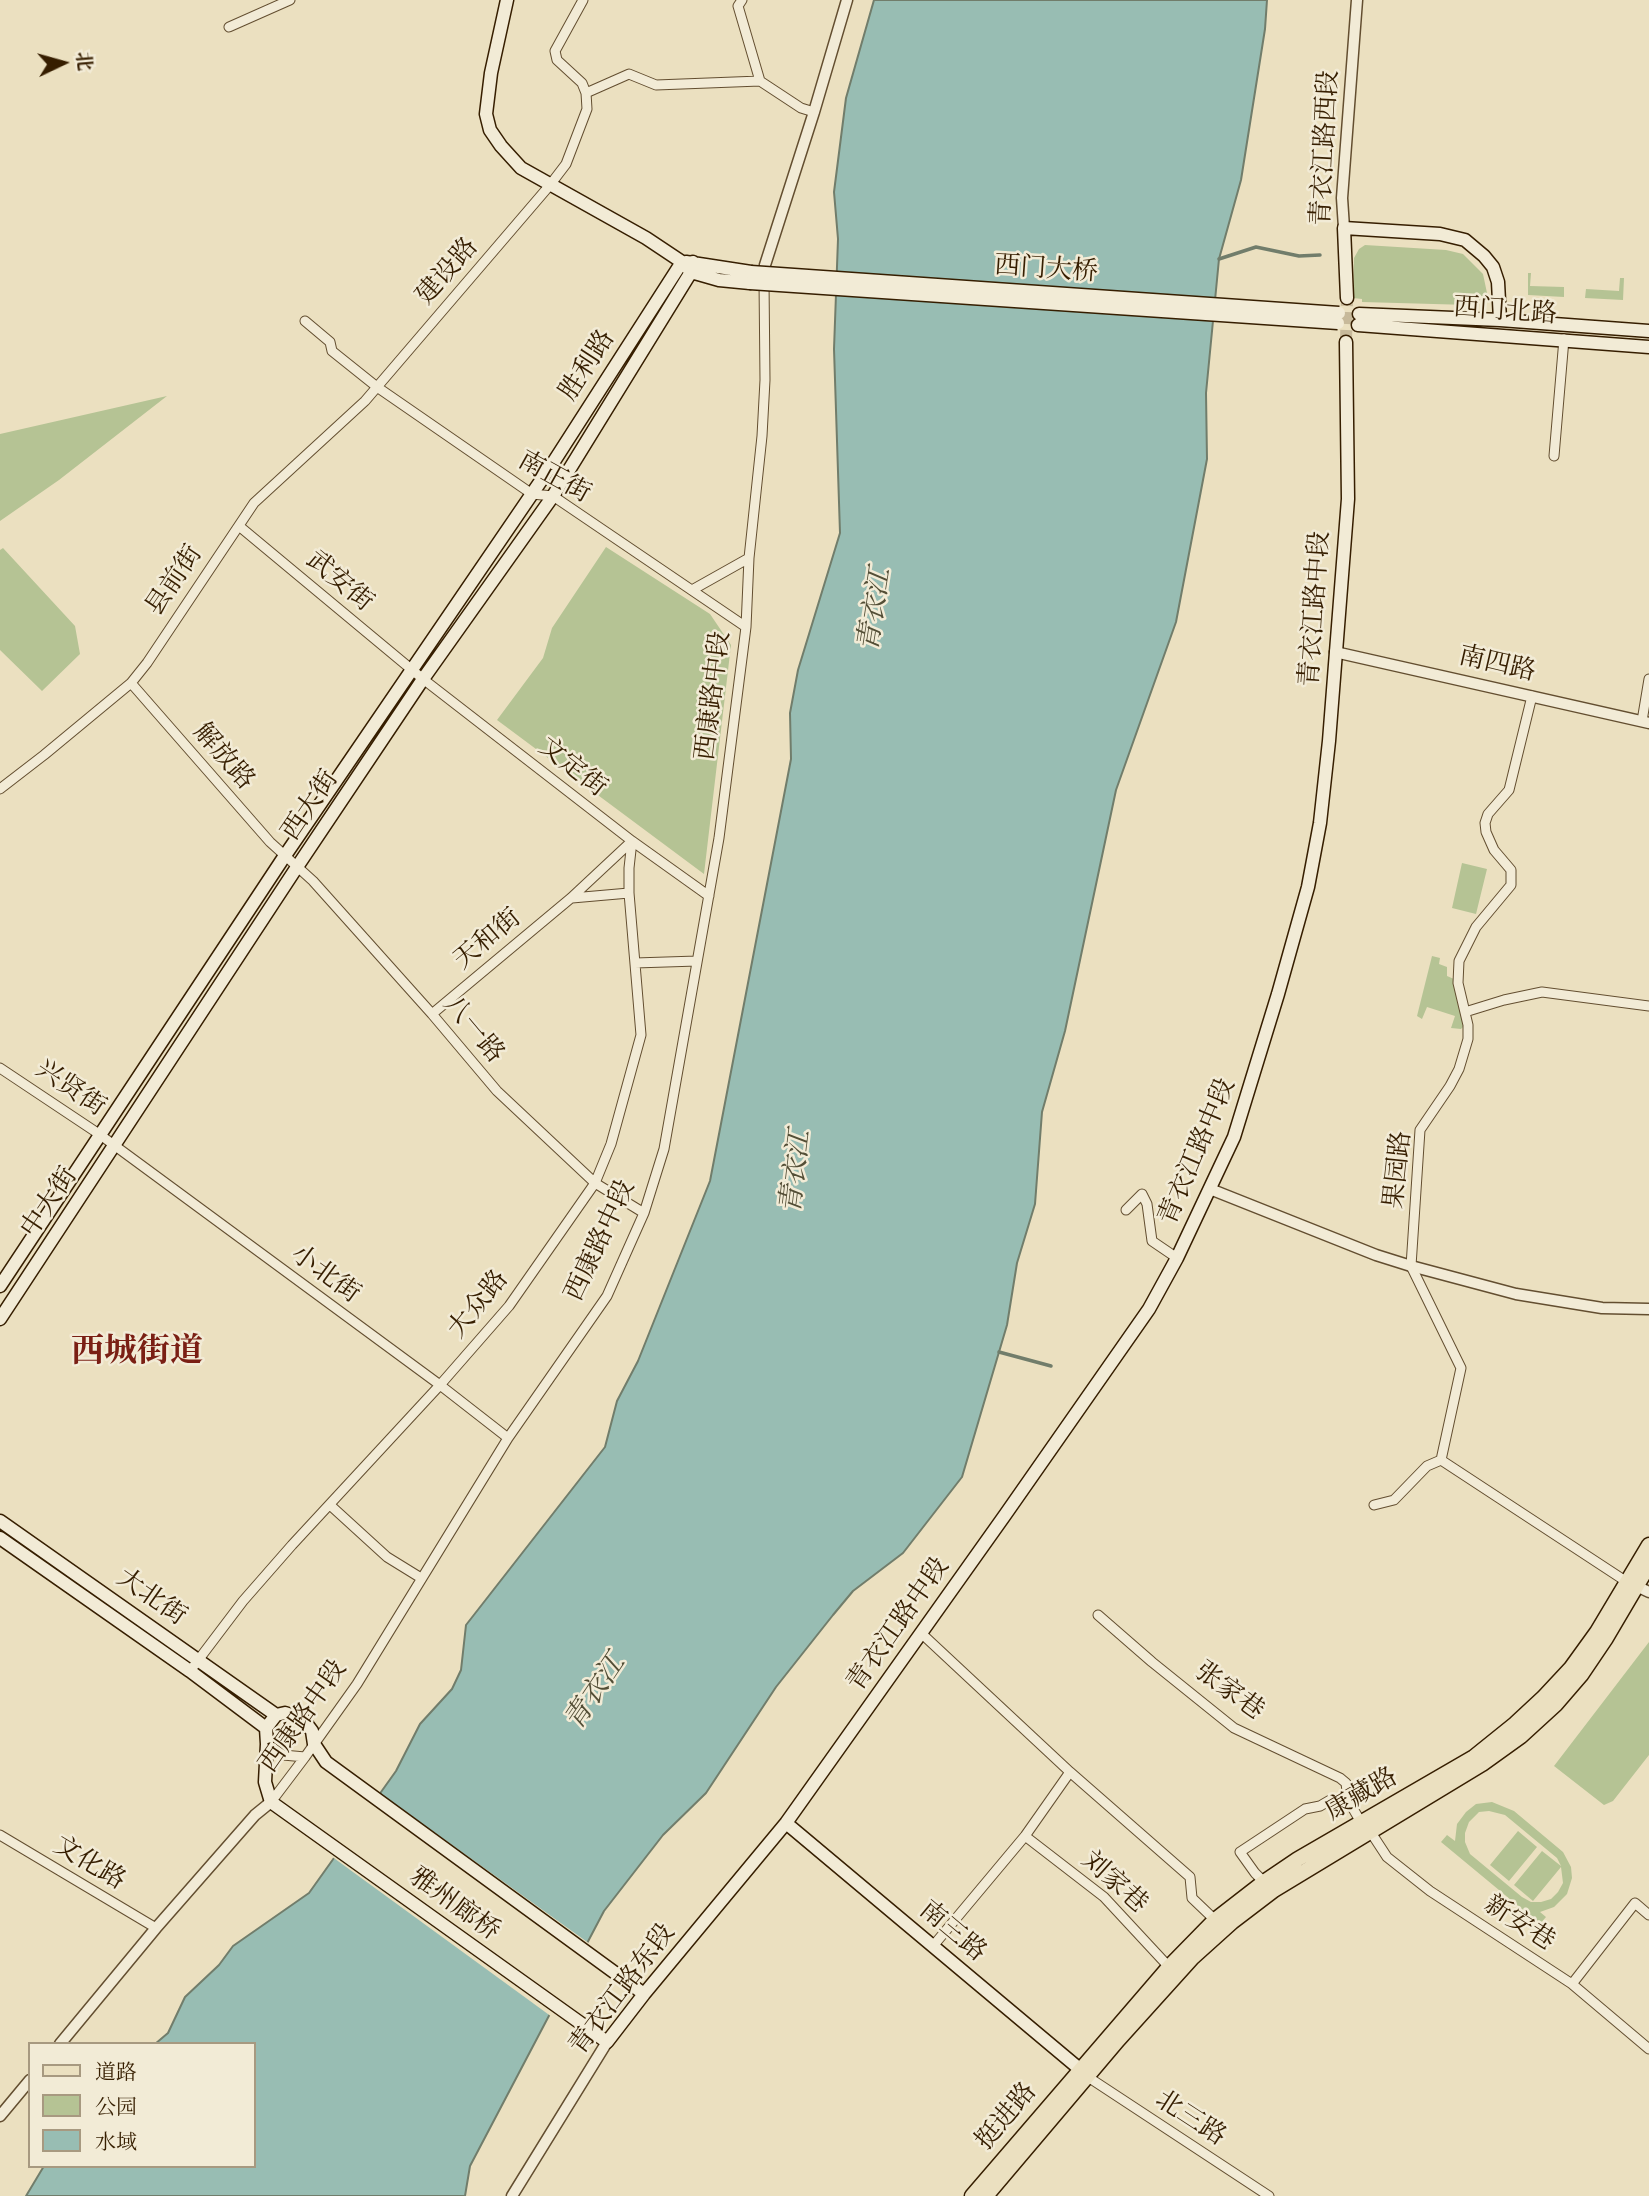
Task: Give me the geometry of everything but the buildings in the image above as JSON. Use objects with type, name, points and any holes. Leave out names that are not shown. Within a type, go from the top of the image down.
[{"type":"main road","name":"西门大桥","points":[[507,0],[491,73],[486,114],[490,130],[500,146],[521,168],[646,238],[689,266],[719,280],[750,277],[1338,318]]},
{"type":"main road","name":"青衣江路西段","points":[[1343,228],[1347,298]]},
{"type":"main road","points":[[1343,228],[1440,234],[1465,240],[1493,267],[1498,282],[1500,320]]},
{"type":"main road","name":"胜利路","points":[[532,494],[689,266]]},
{"type":"main road","name":"胜利路","points":[[553,496],[689,266]]},
{"type":"main road","name":"西门北路","points":[[1649,331],[1500,320],[1358,319],[1649,346]]},
{"type":"main road","name":"青衣江路中段","points":[[786,1823],[1141,1320],[1177,1258],[1242,1116],[1308,887],[1320,824],[1348,499],[1346,342]]},
{"type":"main road","name":"西大街","points":[[0,1286],[284,857],[532,494]]},
{"type":"main road","name":"西大街","points":[[115,1147],[297,867],[423,680],[553,496]]},
{"type":"main road","name":"中大街","points":[[0,1319],[115,1147]]},
{"type":"main road","name":"大北街","points":[[0,1521],[276,1715]]},
{"type":"main road","name":"大北街","points":[[0,1538],[190,1671],[266,1728]]},
{"type":"main road","name":"康藏路","points":[[1638,1587],[1649,1545]]},
{"type":"main road","name":"康藏路","points":[[1084,2073],[1118,2040],[1192,1958],[1232,1922],[1273,1890],[1474,1757],[1516,1724],[1571,1668],[1597,1632],[1638,1587],[1649,1565]]},
{"type":"main road","points":[[271,1802],[265,1782],[266,1728],[276,1715],[285,1713],[303,1719],[312,1731],[314,1744]]},
{"type":"main road","name":"雅州廊桥","points":[[314,1744],[326,1762],[643,1994]]},
{"type":"main road","name":"雅州廊桥","points":[[271,1802],[607,2042]]},
{"type":"main road","name":"南三路","points":[[786,1823],[1084,2073]]},
{"type":"main road","name":"青衣江路东段","points":[[607,2042],[643,1994],[786,1823]]},
{"type":"main road","name":"康藏路","points":[[1084,2073],[1169,1967],[1215,1920],[1298,1859],[1366,1828]]},
{"type":"main road","name":"挺进路","points":[[972,2196],[1084,2073]]},
{"type":"main road","name":"挺进路","points":[[986,2196],[1084,2073]]},
{"type":"street","points":[[229,27],[270,4],[290,0]]},
{"type":"street","points":[[583,0],[555,51],[557,60],[582,83],[586,93],[629,75],[656,85],[760,81],[801,108],[814,112]]},
{"type":"street","points":[[741,0],[738,6],[760,81]]},
{"type":"street","points":[[765,265],[847,0]]},
{"type":"street","name":"青衣江路西段","points":[[1343,228],[1342,198],[1357,0]]},
{"type":"street","name":"建设路","points":[[377,387],[566,164],[587,109],[586,93]]},
{"type":"street","name":"西康路中段","points":[[62,2042],[156,1928],[255,1815],[271,1802],[306,1757],[357,1684],[509,1438],[607,1296],[644,1213],[664,1149],[709,896],[746,627],[749,558],[762,436],[765,265]]},
{"type":"street","name":"南正街","points":[[304,321],[330,342],[332,351],[377,387],[532,494],[553,496],[746,627]]},
{"type":"street","points":[[1554,456],[1564,339]]},
{"type":"street","name":"县前街","points":[[0,789],[131,683],[254,503],[377,387]]},
{"type":"street","name":"武安街","points":[[239,526],[412,670]]},
{"type":"street","points":[[692,590],[749,558]]},
{"type":"street","name":"南四路","points":[[1335,652],[1646,722]]},
{"type":"street","name":"文定街","points":[[412,670],[632,841],[709,896]]},
{"type":"street","points":[[1646,722],[1649,679]]},
{"type":"street","name":"解放路","points":[[131,683],[284,857]]},
{"type":"street","name":"果园路","points":[[1441,1460],[1461,1368],[1411,1266],[1420,1130],[1459,1069],[1468,1039],[1468,1025],[1458,983],[1459,961],[1476,927],[1511,885],[1511,870],[1494,850],[1485,823],[1488,814],[1509,790],[1532,696]]},
{"type":"street","name":"大众路","points":[[190,1671],[243,1601],[509,1306],[595,1183],[611,1144],[640,1035],[629,893],[632,841]]},
{"type":"street","name":"天和街","points":[[432,1014],[571,898],[632,841]]},
{"type":"street","name":"八一路","points":[[284,857],[313,881],[497,1091],[595,1183],[644,1213]]},
{"type":"street","points":[[571,898],[629,893]]},
{"type":"street","points":[[635,963],[697,961]]},
{"type":"street","points":[[1465,1012],[1542,992],[1649,1006]]},
{"type":"street","name":"兴贤街","points":[[0,1068],[115,1147]]},
{"type":"street","name":"小北街","points":[[115,1147],[509,1438]]},
{"type":"street","points":[[1210,1189],[1376,1255],[1411,1266],[1516,1294],[1602,1308],[1649,1309]]},
{"type":"street","points":[[1126,1210],[1142,1194],[1147,1204],[1152,1241],[1177,1258]]},
{"type":"street","points":[[1374,1505],[1394,1500],[1427,1466],[1441,1460],[1638,1587]]},
{"type":"street","points":[[330,1505],[387,1557],[421,1578]]},
{"type":"street","name":"张家巷","points":[[1098,1615],[1234,1728],[1340,1778],[1346,1783],[1348,1800],[1366,1828]]},
{"type":"street","points":[[921,1633],[1070,1772],[1190,1877],[1192,1898],[1215,1920]]},
{"type":"street","points":[[267,1744],[284,1755],[306,1757]]},
{"type":"street","points":[[933,1946],[1025,1836],[1070,1772]]},
{"type":"street","points":[[1264,1882],[1240,1852],[1305,1809],[1320,1806],[1332,1799],[1348,1800]]},
{"type":"street","name":"新安巷","points":[[1366,1828],[1387,1857],[1430,1891],[1573,1984],[1649,2049]]},
{"type":"street","name":"文化路","points":[[0,1835],[156,1928]]},
{"type":"street","name":"刘家巷","points":[[1025,1836],[1104,1897],[1169,1967]]},
{"type":"street","points":[[1573,1984],[1635,1903],[1649,1915]]},
{"type":"street","name":"青衣江路东段","points":[[512,2196],[607,2042]]},
{"type":"street","name":"北三路","points":[[1084,2073],[1269,2196]]},
{"type":"street","points":[[0,2116],[28,2082]]},
{"type":"green space","points":[[1365,245],[1446,250],[1463,254],[1483,274],[1487,293],[1479,301],[1469,305],[1362,302],[1362,299],[1353,298],[1354,258]]},
{"type":"green space","points":[[1528,273],[1531,273],[1530,286],[1564,287],[1564,297],[1528,295]]},
{"type":"green space","points":[[1620,278],[1624,278],[1623,300],[1585,298],[1586,289],[1619,291]]},
{"type":"green space","points":[[167,396],[59,480],[0,521],[0,434]]},
{"type":"green space","points":[[606,547],[710,614],[731,645],[704,874],[497,720],[543,658],[552,628]]},
{"type":"green space","points":[[3,548],[75,626],[80,654],[42,691],[0,650],[0,550]]},
{"type":"green space","points":[[1462,863],[1487,869],[1476,914],[1452,908]]},
{"type":"green space","points":[[1432,956],[1440,958],[1439,964],[1447,967],[1447,976],[1454,979],[1465,1025],[1461,1029],[1451,1028],[1455,1016],[1427,1007],[1422,1019],[1417,1016]]},
{"type":"green space","points":[[1649,1642],[1649,1755],[1613,1801],[1604,1805],[1554,1766]]},
{"type":"green space","points":[[1492,1802],[1514,1811],[1563,1852],[1571,1867],[1572,1878],[1567,1894],[1554,1907],[1540,1912],[1546,1917],[1540,1924],[1441,1842],[1447,1835],[1455,1841],[1457,1824],[1476,1804]],"holes":[[[1489,1811],[1505,1815],[1557,1858],[1561,1866],[1542,1851],[1514,1885],[1533,1901],[1561,1867],[1563,1883],[1551,1899],[1531,1902],[1470,1854],[1465,1842],[1469,1822],[1479,1812]]]},
{"type":"green space","points":[[1518,1831],[1537,1847],[1509,1881],[1490,1865]]},
{"type":"water","name":"青衣江","points":[[874,0],[1267,0],[1265,29],[1241,180],[1219,259],[1206,393],[1207,459],[1176,622],[1116,790],[1065,1031],[1042,1112],[1035,1204],[1017,1263],[1007,1325],[962,1477],[903,1553],[853,1591],[833,1615],[776,1687],[706,1793],[663,1835],[604,1911],[470,2166],[465,2196],[26,2196],[43,2168],[256,2168],[256,2042],[157,2042],[168,2033],[185,1997],[219,1965],[233,1946],[309,1893],[396,1771],[420,1724],[452,1689],[461,1670],[466,1625],[605,1447],[617,1401],[638,1361],[710,1181],[791,759],[790,713],[798,670],[840,533],[834,349],[838,239],[834,192],[846,98]]},
{"type":"pier","points":[[377,1791],[590,1944],[552,2017],[331,1856]]},
{"type":"waterway","points":[[1219,259],[1256,247],[1299,256],[1320,255]]},
{"type":"waterway","points":[[999,1352],[1051,1366]]},
{"type":"tunnel","points":[[1346,342],[1347,298]]},
{"type":"district","name":"西城街道","points":[[137,1353]]}]
